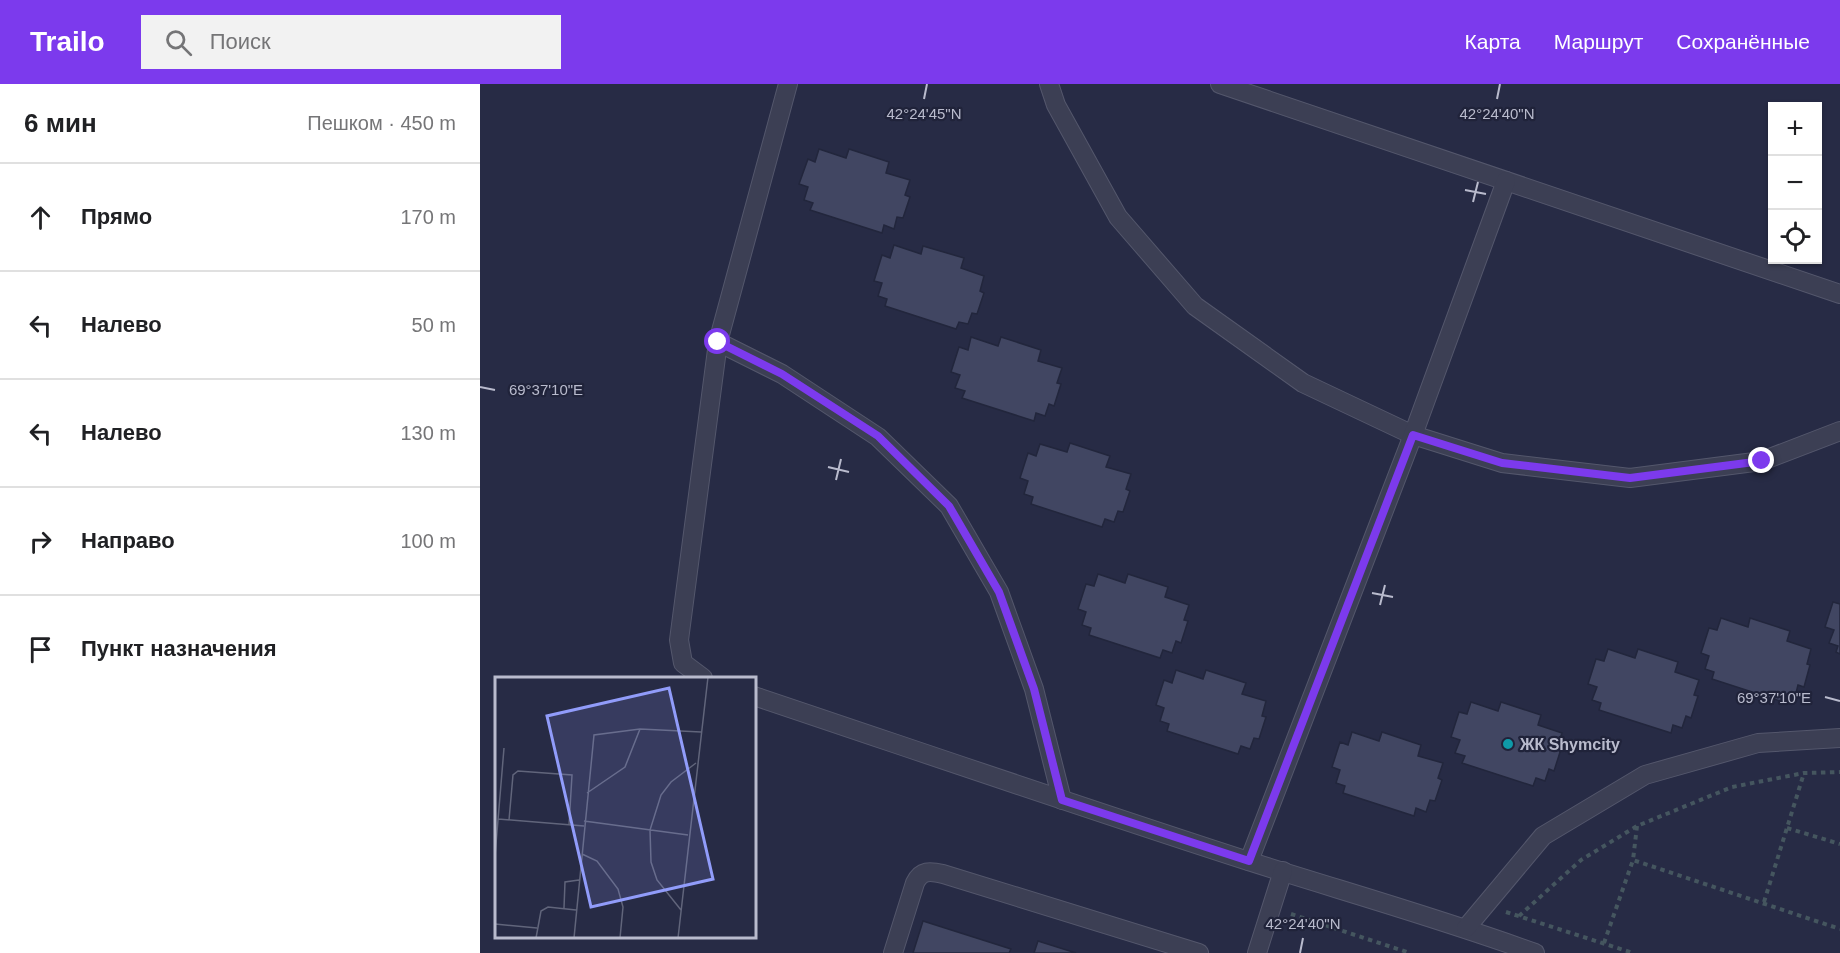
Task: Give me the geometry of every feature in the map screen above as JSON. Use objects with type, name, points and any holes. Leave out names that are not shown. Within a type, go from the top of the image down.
[{"type":"street","points":[[703,677],[683,663],[679,640],[718,342],[788,84]]},
{"type":"street","points":[[1049,84],[1056,105],[1118,217],[1195,306],[1303,383],[1413,435],[1502,463],[1630,478],[1762,461],[1840,431]]},
{"type":"street","points":[[1220,84],[1840,294]]},
{"type":"street","points":[[1249,861],[1413,435],[1506,181]]},
{"type":"street","points":[[718,342],[782,374],[878,436],[949,506],[999,592],[1034,689],[1062,800]]},
{"type":"street","points":[[756,697],[1062,800],[1283,872],[1466,928],[1535,953]]},
{"type":"street","points":[[1466,928],[1543,836],[1645,775],[1758,743],[1840,738]]},
{"type":"street","points":[[893,953],[915,883],[919,875],[927,871],[1199,953]]},
{"type":"street","points":[[1257,953],[1283,872]]},
{"type":"path","points":[[1520,916],[1581,860],[1637,826],[1732,786],[1804,773],[1840,772]]},
{"type":"path","points":[[1764,902],[1804,773]]},
{"type":"path","points":[[1604,943],[1633,860],[1637,826]]},
{"type":"path","points":[[1787,828],[1840,844]]},
{"type":"path","points":[[1633,860],[1840,929]]},
{"type":"path","points":[[1486,905],[1633,953]]},
{"type":"path","points":[[1272,908],[1410,953]]},
{"type":"building","points":[[819,149],[846,158],[849,149],[889,162],[886,173],[910,180],[905,195],[910,197],[903,218],[897,217],[894,229],[884,225],[882,233],[810,210],[813,203],[804,200],[808,187],[799,184],[808,159],[815,162]]},
{"type":"building","points":[[894,245],[921,254],[923,246],[964,258],[961,268],[984,276],[980,291],[984,293],[977,314],[972,313],[968,324],[959,322],[956,329],[885,306],[887,299],[878,296],[882,283],[874,281],[882,255],[890,258]]},
{"type":"building","points":[[971,337],[998,346],[1001,337],[1041,350],[1038,361],[1062,368],[1057,383],[1061,384],[1054,406],[1049,404],[1045,416],[1036,413],[1034,421],[962,398],[965,391],[955,388],[960,375],[951,372],[959,347],[968,350]]},
{"type":"building","points":[[1070,443],[1110,456],[1106,467],[1131,474],[1126,489],[1130,491],[1123,512],[1118,511],[1114,522],[1105,519],[1102,527],[1031,504],[1033,497],[1024,494],[1028,481],[1020,478],[1028,453],[1036,456],[1040,444],[1067,452]]},
{"type":"building","points":[[1098,574],[1125,583],[1128,574],[1168,587],[1165,597],[1189,605],[1184,620],[1188,621],[1181,643],[1176,641],[1172,653],[1163,650],[1160,658],[1089,635],[1091,628],[1082,625],[1086,612],[1078,609],[1086,584],[1094,586]]},
{"type":"building","points":[[1833,602],[1840,604],[1840,654],[1836,652],[1838,646],[1829,643],[1834,630],[1825,627]]},
{"type":"building","points":[[1721,618],[1748,627],[1750,618],[1790,631],[1787,641],[1811,649],[1807,664],[1810,665],[1804,687],[1798,685],[1795,697],[1785,694],[1783,702],[1712,679],[1714,672],[1705,669],[1709,656],[1701,653],[1709,628],[1717,630]]},
{"type":"building","name":"ЖК Shymcity","points":[[1608,649],[1635,658],[1638,649],[1678,662],[1675,672],[1699,680],[1694,695],[1698,696],[1691,718],[1686,716],[1682,728],[1673,725],[1671,733],[1599,710],[1601,703],[1592,700],[1597,687],[1588,684],[1596,659],[1604,661]]},
{"type":"building","points":[[1176,670],[1203,679],[1206,670],[1246,683],[1242,694],[1266,701],[1262,716],[1266,717],[1259,739],[1254,738],[1250,749],[1241,746],[1238,754],[1167,731],[1169,724],[1160,721],[1164,708],[1156,705],[1164,680],[1172,683]]},
{"type":"building","name":"ЖК Shymcity","points":[[1471,702],[1498,711],[1501,702],[1541,715],[1538,725],[1562,733],[1557,748],[1561,749],[1554,771],[1549,769],[1545,781],[1536,778],[1533,786],[1462,763],[1465,756],[1455,753],[1460,740],[1451,737],[1459,712],[1467,714]]},
{"type":"building","points":[[1352,732],[1379,741],[1382,732],[1421,745],[1418,756],[1443,763],[1438,778],[1442,780],[1435,801],[1430,800],[1426,812],[1416,808],[1414,816],[1343,793],[1345,786],[1336,783],[1340,770],[1332,767],[1340,742],[1348,745]]},
{"type":"building","points":[[923,921],[1011,949],[1009,953],[913,953]]},
{"type":"building","points":[[1038,941],[1076,953],[1034,953]]},
{"type":"place","name":"ЖК Shymcity","points":[[1508,744]]},
{"type":"route","points":[[718,342],[782,374],[878,436],[949,506],[999,592],[1034,689],[1062,800],[1249,861],[1413,435],[1502,463],[1630,478],[1762,461]]}]
